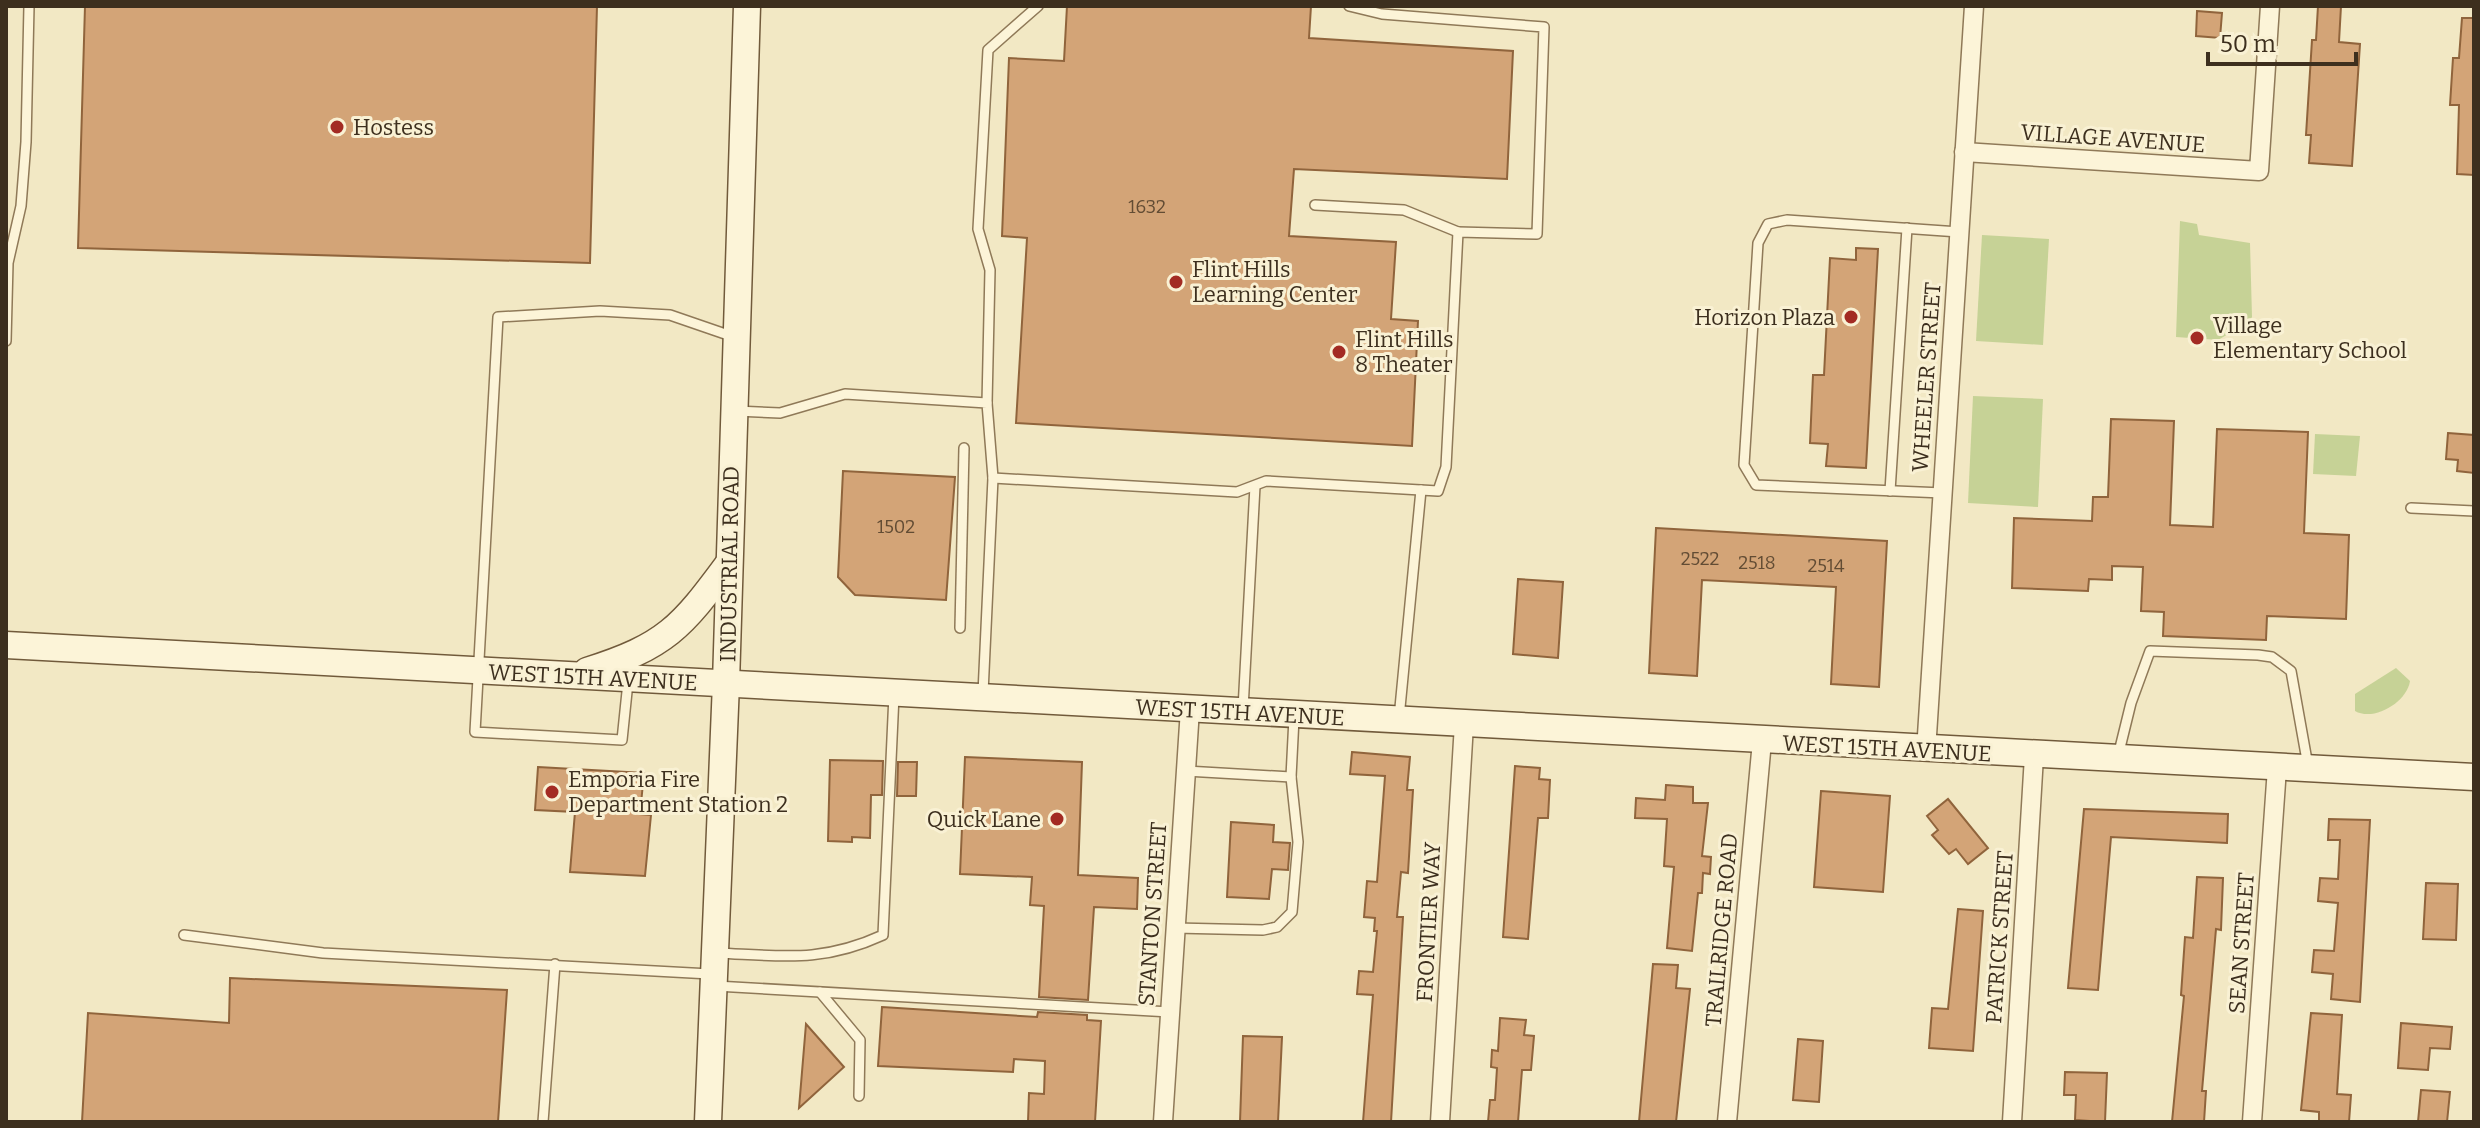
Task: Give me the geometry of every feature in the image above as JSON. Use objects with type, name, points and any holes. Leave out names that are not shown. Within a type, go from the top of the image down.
[{"type":"street","name":"INDUSTRIAL ROAD","points":[[708,1122],[726,683],[732,411],[747,6]]},
{"type":"street","name":"WHEELER STREET","points":[[1926,751],[1974,6]]},
{"type":"street","name":"VILLAGE AVENUE","points":[[1964,152],[2259,171],[2270,6]]},
{"type":"street","points":[[571,676],[642,651],[673,632],[689,618],[729,563]]},
{"type":"street","name":"WEST 15TH AVENUE","points":[[6,645],[1926,751],[2474,777]]},
{"type":"street","name":"STANTON STREET","points":[[1163,1122],[1190,709]]},
{"type":"street","name":"FRONTIER WAY","points":[[1440,1122],[1464,724]]},
{"type":"street","name":"TRAILRIDGE ROAD","points":[[1727,1122],[1762,741]]},
{"type":"street","name":"PATRICK STREET","points":[[2012,1122],[2034,756]]},
{"type":"street","name":"SEAN STREET","points":[[2252,1122],[2277,768]]},
{"type":"lane","points":[[6,341],[8,263],[21,206],[26,142],[29,6]]},
{"type":"lane","points":[[983,697],[993,478],[987,403],[990,270],[978,229],[988,50],[1038,6]]},
{"type":"lane","points":[[1315,205],[1404,210],[1458,232],[1537,234],[1544,27],[1382,14],[1349,6]]},
{"type":"lane","points":[[1943,493],[1756,485],[1744,465],[1758,243],[1768,224],[1787,220],[1959,232]]},
{"type":"lane","points":[[1890,491],[1907,228]]},
{"type":"lane","points":[[993,478],[1237,492],[1266,481],[1438,491],[1445,475],[1458,232]]},
{"type":"lane","points":[[628,679],[622,740],[475,732],[498,317],[600,311],[670,315],[735,338]]},
{"type":"lane","points":[[732,411],[780,413],[845,394],[987,403]]},
{"type":"lane","points":[[960,628],[964,448]]},
{"type":"lane","points":[[1242,712],[1255,486]]},
{"type":"lane","points":[[1398,721],[1421,490]]},
{"type":"lane","points":[[2411,508],[2474,511]]},
{"type":"lane","points":[[2118,759],[2131,703],[2150,651],[2258,655],[2272,657],[2291,671],[2309,769]]},
{"type":"lane","points":[[714,971],[848,951],[883,935],[894,692]]},
{"type":"lane","points":[[1175,928],[1263,930],[1277,927],[1292,912],[1298,842],[1291,777],[1294,715]]},
{"type":"lane","points":[[1186,771],[1291,777]]},
{"type":"lane","points":[[184,935],[323,953],[714,971],[820,992],[1170,1012]]},
{"type":"lane","points":[[543,1122],[555,964]]},
{"type":"lane","points":[[820,992],[860,1040],[859,1096]]},
{"type":"green space","points":[[2180,221],[2197,224],[2199,235],[2250,243],[2252,317],[2249,322],[2218,340],[2176,337]]},
{"type":"green space","points":[[1982,235],[2049,239],[2043,345],[1976,341]]},
{"type":"green space","points":[[1973,396],[2043,399],[2038,507],[1968,503]]},
{"type":"green space","points":[[2315,434],[2360,436],[2356,476],[2313,474]]},
{"type":"green space","points":[[2396,668],[2410,681],[2403,696],[2380,712],[2363,714],[2355,711],[2355,694]]},
{"type":"building","name":"Hostess","points":[[85,6],[597,6],[590,263],[78,248]]},
{"type":"building","points":[[1067,6],[1311,6],[1309,38],[1513,51],[1507,179],[1294,169],[1289,236],[1396,242],[1391,319],[1418,321],[1412,446],[1016,423],[1027,238],[1002,236],[1009,58],[1064,61]]},
{"type":"building","points":[[2318,6],[2341,6],[2339,42],[2360,44],[2352,166],[2309,163],[2311,135],[2306,135],[2312,40],[2316,40]]},
{"type":"building","points":[[2197,11],[2222,13],[2220,38],[2196,36]]},
{"type":"building","points":[[2462,18],[2474,18],[2474,175],[2457,174],[2459,105],[2450,105],[2453,58],[2459,58]]},
{"type":"building","name":"Horizon Plaza","points":[[1856,248],[1878,249],[1866,468],[1826,466],[1828,444],[1810,443],[1813,375],[1824,375],[1830,258],[1856,260]]},
{"type":"building","points":[[2111,419],[2174,421],[2170,525],[2213,527],[2217,429],[2308,432],[2304,533],[2349,535],[2346,619],[2267,616],[2266,640],[2163,636],[2164,612],[2141,611],[2143,567],[2112,566],[2112,580],[2089,579],[2088,591],[2012,588],[2014,518],[2092,521],[2093,497],[2108,497]]},
{"type":"building","points":[[2448,433],[2474,435],[2474,473],[2457,471],[2458,460],[2446,459]]},
{"type":"building","points":[[843,471],[955,477],[946,600],[855,595],[838,577]]},
{"type":"building","points":[[1656,528],[1887,541],[1879,687],[1831,684],[1836,587],[1702,580],[1697,676],[1649,673]]},
{"type":"building","points":[[1518,579],[1563,582],[1558,658],[1513,654]]},
{"type":"building","points":[[1352,752],[1410,757],[1407,790],[1413,790],[1408,873],[1401,872],[1397,917],[1403,917],[1391,1122],[1363,1122],[1373,995],[1357,994],[1359,971],[1373,972],[1377,931],[1374,931],[1375,918],[1364,917],[1367,881],[1377,882],[1385,776],[1350,774]]},
{"type":"building","points":[[965,757],[1082,762],[1078,875],[1138,878],[1137,909],[1094,907],[1088,1000],[1039,997],[1044,906],[1030,905],[1032,877],[960,874]]},
{"type":"building","points":[[830,760],[883,761],[882,795],[871,795],[870,838],[852,837],[852,842],[828,841]]},
{"type":"building","points":[[898,762],[917,762],[916,796],[897,796]]},
{"type":"building","points":[[1515,766],[1540,768],[1539,779],[1550,780],[1548,818],[1538,818],[1528,939],[1503,937]]},
{"type":"building","points":[[538,767],[644,773],[640,814],[651,815],[645,876],[570,872],[575,812],[535,810]]},
{"type":"building","points":[[1666,785],[1693,787],[1693,803],[1708,803],[1702,856],[1711,857],[1710,874],[1703,873],[1702,893],[1698,893],[1692,951],[1667,948],[1674,867],[1664,866],[1667,819],[1635,818],[1636,798],[1665,800]]},
{"type":"building","points":[[1821,791],[1890,796],[1883,892],[1814,887]]},
{"type":"building","points":[[1948,799],[1988,848],[1968,864],[1956,849],[1949,854],[1932,835],[1938,830],[1927,816]]},
{"type":"building","points":[[2084,809],[2228,814],[2227,843],[2111,837],[2098,990],[2068,988]]},
{"type":"building","points":[[2329,819],[2370,820],[2360,1002],[2331,999],[2333,974],[2312,972],[2314,950],[2334,951],[2338,903],[2318,901],[2320,878],[2338,879],[2340,840],[2328,840]]},
{"type":"building","points":[[1231,822],[1274,825],[1273,842],[1290,843],[1288,870],[1272,869],[1269,899],[1227,897]]},
{"type":"building","points":[[2197,877],[2223,878],[2221,930],[2216,929],[2202,1091],[2206,1091],[2204,1122],[2172,1122],[2184,996],[2181,995],[2185,937],[2193,938]]},
{"type":"building","points":[[2426,883],[2458,884],[2456,940],[2423,939]]},
{"type":"building","points":[[1958,909],[1983,911],[1973,1051],[1929,1048],[1932,1008],[1948,1009]]},
{"type":"building","points":[[1653,964],[1678,965],[1676,988],[1690,989],[1676,1122],[1639,1122]]},
{"type":"building","points":[[230,978],[507,990],[498,1122],[82,1122],[88,1013],[229,1023]]},
{"type":"building","points":[[882,1007],[1037,1017],[1038,1012],[1087,1015],[1087,1020],[1101,1021],[1095,1122],[1028,1122],[1029,1093],[1044,1094],[1045,1061],[1014,1059],[1013,1072],[878,1066]]},
{"type":"building","points":[[2311,1013],[2342,1015],[2337,1094],[2351,1095],[2349,1122],[2319,1122],[2319,1112],[2301,1110]]},
{"type":"building","points":[[1500,1018],[1526,1020],[1524,1035],[1534,1036],[1531,1070],[1522,1070],[1518,1122],[1488,1122],[1490,1100],[1495,1100],[1497,1068],[1491,1067],[1492,1050],[1498,1051]]},
{"type":"building","points":[[2401,1023],[2452,1027],[2450,1049],[2430,1048],[2428,1070],[2398,1068]]},
{"type":"building","points":[[806,1024],[844,1067],[799,1108]]},
{"type":"building","points":[[1243,1036],[1282,1037],[1278,1122],[1240,1122]]},
{"type":"building","points":[[1798,1039],[1823,1041],[1819,1102],[1793,1100]]},
{"type":"building","points":[[2065,1072],[2107,1073],[2105,1122],[2075,1120],[2076,1095],[2064,1095]]},
{"type":"building","points":[[2421,1090],[2450,1092],[2447,1122],[2418,1122]]},
{"type":"place","name":"Hostess","points":[[337,127]]},
{"type":"place","name":"Flint Hills Learning Center","points":[[1176,282]]},
{"type":"place","name":"Horizon Plaza","points":[[1851,317]]},
{"type":"place","name":"Village Elementary School","points":[[2197,338]]},
{"type":"place","name":"Flint Hills 8 Theater","points":[[1339,352]]},
{"type":"place","name":"Emporia Fire Department Station 2","points":[[552,792]]},
{"type":"place","name":"Quick Lane","points":[[1057,819]]}]
